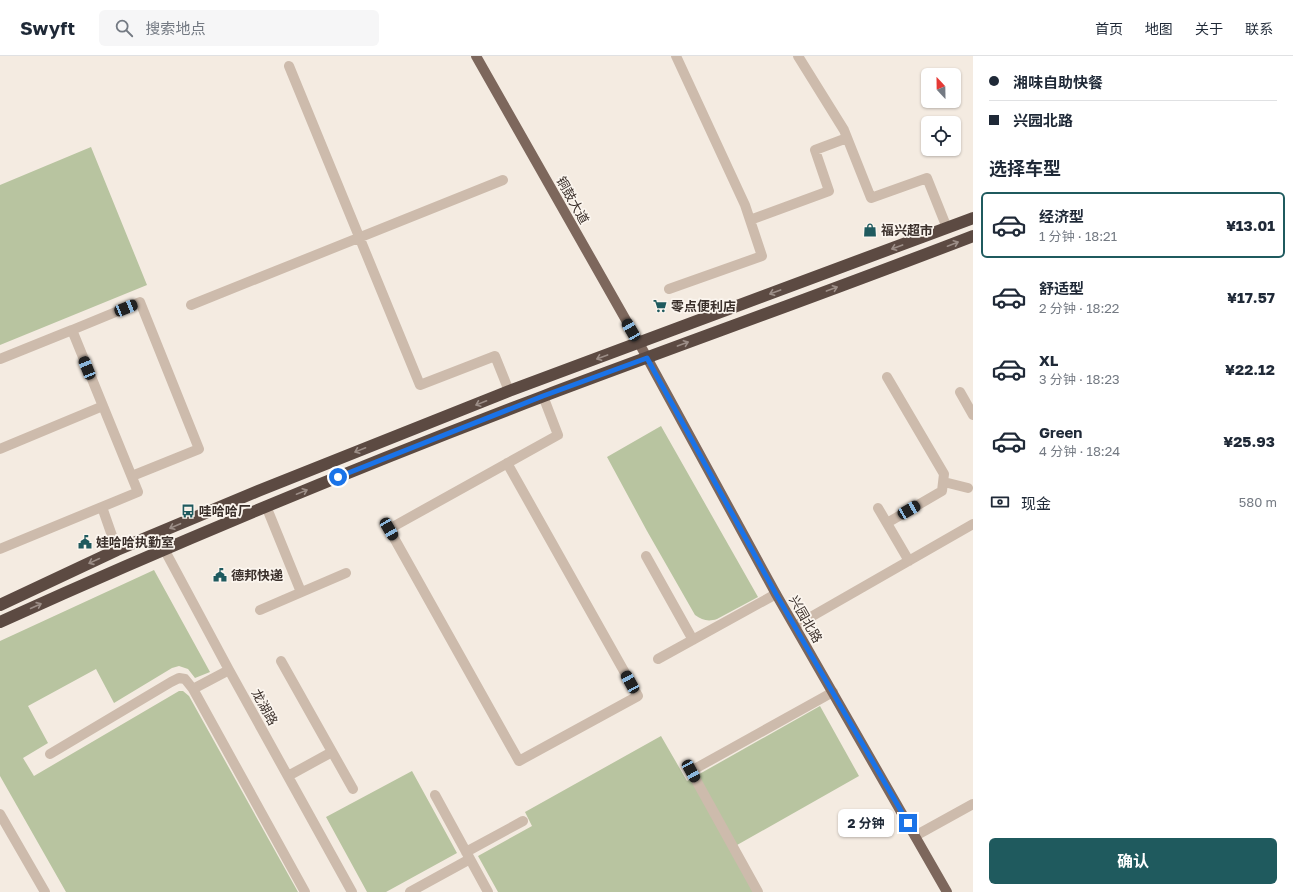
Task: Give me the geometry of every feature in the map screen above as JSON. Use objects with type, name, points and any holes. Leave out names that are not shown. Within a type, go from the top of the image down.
[{"type":"highway","points":[[0,605],[118,550],[258,490],[509,391],[973,218]]},
{"type":"highway","points":[[0,622],[164,549],[266,506],[543,396],[973,236]]},
{"type":"main road","name":"铜鼓大道","points":[[476,56],[647,358]]},
{"type":"main road","name":"兴园北路","points":[[647,358],[776,594],[947,892]]},
{"type":"street","points":[[669,289],[762,256],[745,205],[676,56]]},
{"type":"street","points":[[798,56],[844,130],[871,198],[927,178],[947,228]]},
{"type":"street","points":[[289,66],[420,385],[495,356],[509,391]]},
{"type":"street","points":[[750,220],[829,191],[815,150],[847,138]]},
{"type":"street","points":[[191,305],[502,180]]},
{"type":"street","points":[[0,359],[140,302],[199,449],[132,476]]},
{"type":"street","points":[[0,548],[138,492],[72,330]]},
{"type":"street","points":[[887,377],[944,474],[942,491],[887,523]]},
{"type":"street","points":[[960,392],[973,415]]},
{"type":"street","points":[[507,463],[638,696],[519,761],[389,529],[507,463],[558,435],[543,396]]},
{"type":"street","points":[[0,449],[103,406]]},
{"type":"street","points":[[944,482],[971,490]]},
{"type":"street","points":[[266,506],[301,592]]},
{"type":"street","points":[[102,507],[118,550]]},
{"type":"street","points":[[878,508],[909,561]]},
{"type":"street","points":[[795,626],[973,524]]},
{"type":"street","name":"龙湖路","points":[[156,534],[229,670],[352,892]]},
{"type":"street","points":[[646,556],[693,640]]},
{"type":"street","points":[[260,610],[346,574]]},
{"type":"street","points":[[658,659],[776,594]]},
{"type":"street","points":[[281,661],[353,789]]},
{"type":"street","points":[[192,689],[229,670]]},
{"type":"street","points":[[50,754],[176,679],[185,679],[305,892]]},
{"type":"street","points":[[758,892],[691,771],[833,692]]},
{"type":"street","points":[[288,776],[332,752]]},
{"type":"street","points":[[435,795],[488,892]]},
{"type":"street","points":[[915,836],[973,804]]},
{"type":"street","points":[[0,814],[45,892]]},
{"type":"street","points":[[410,892],[523,821]]},
{"type":"green space","points":[[91,147],[147,285],[0,345],[0,185]]},
{"type":"green space","points":[[661,426],[758,597],[717,619],[705,620],[695,615],[607,457]]},
{"type":"green space","points":[[154,570],[210,672],[195,678],[188,669],[179,666],[172,668],[114,703],[96,669],[28,706],[48,743],[23,758],[34,776],[179,691],[183,691],[189,696],[298,892],[66,892],[0,776],[0,641]]},
{"type":"green space","points":[[820,706],[859,776],[730,849],[754,892],[498,892],[478,856],[532,826],[525,812],[661,736],[687,781]]},
{"type":"green space","points":[[412,771],[457,853],[386,892],[367,892],[326,817]]},
{"type":"place","name":"福兴超市","points":[[870,230]]},
{"type":"place","name":"零点便利店","points":[[660,306]]},
{"type":"place","name":"哇哈哈厂","points":[[188,511]]},
{"type":"place","name":"娃哈哈执勤室","points":[[85,542]]},
{"type":"place","name":"德邦快递","points":[[220,575]]},
{"type":"route","points":[[338,477],[543,396],[647,358],[776,594],[908,823]]}]
